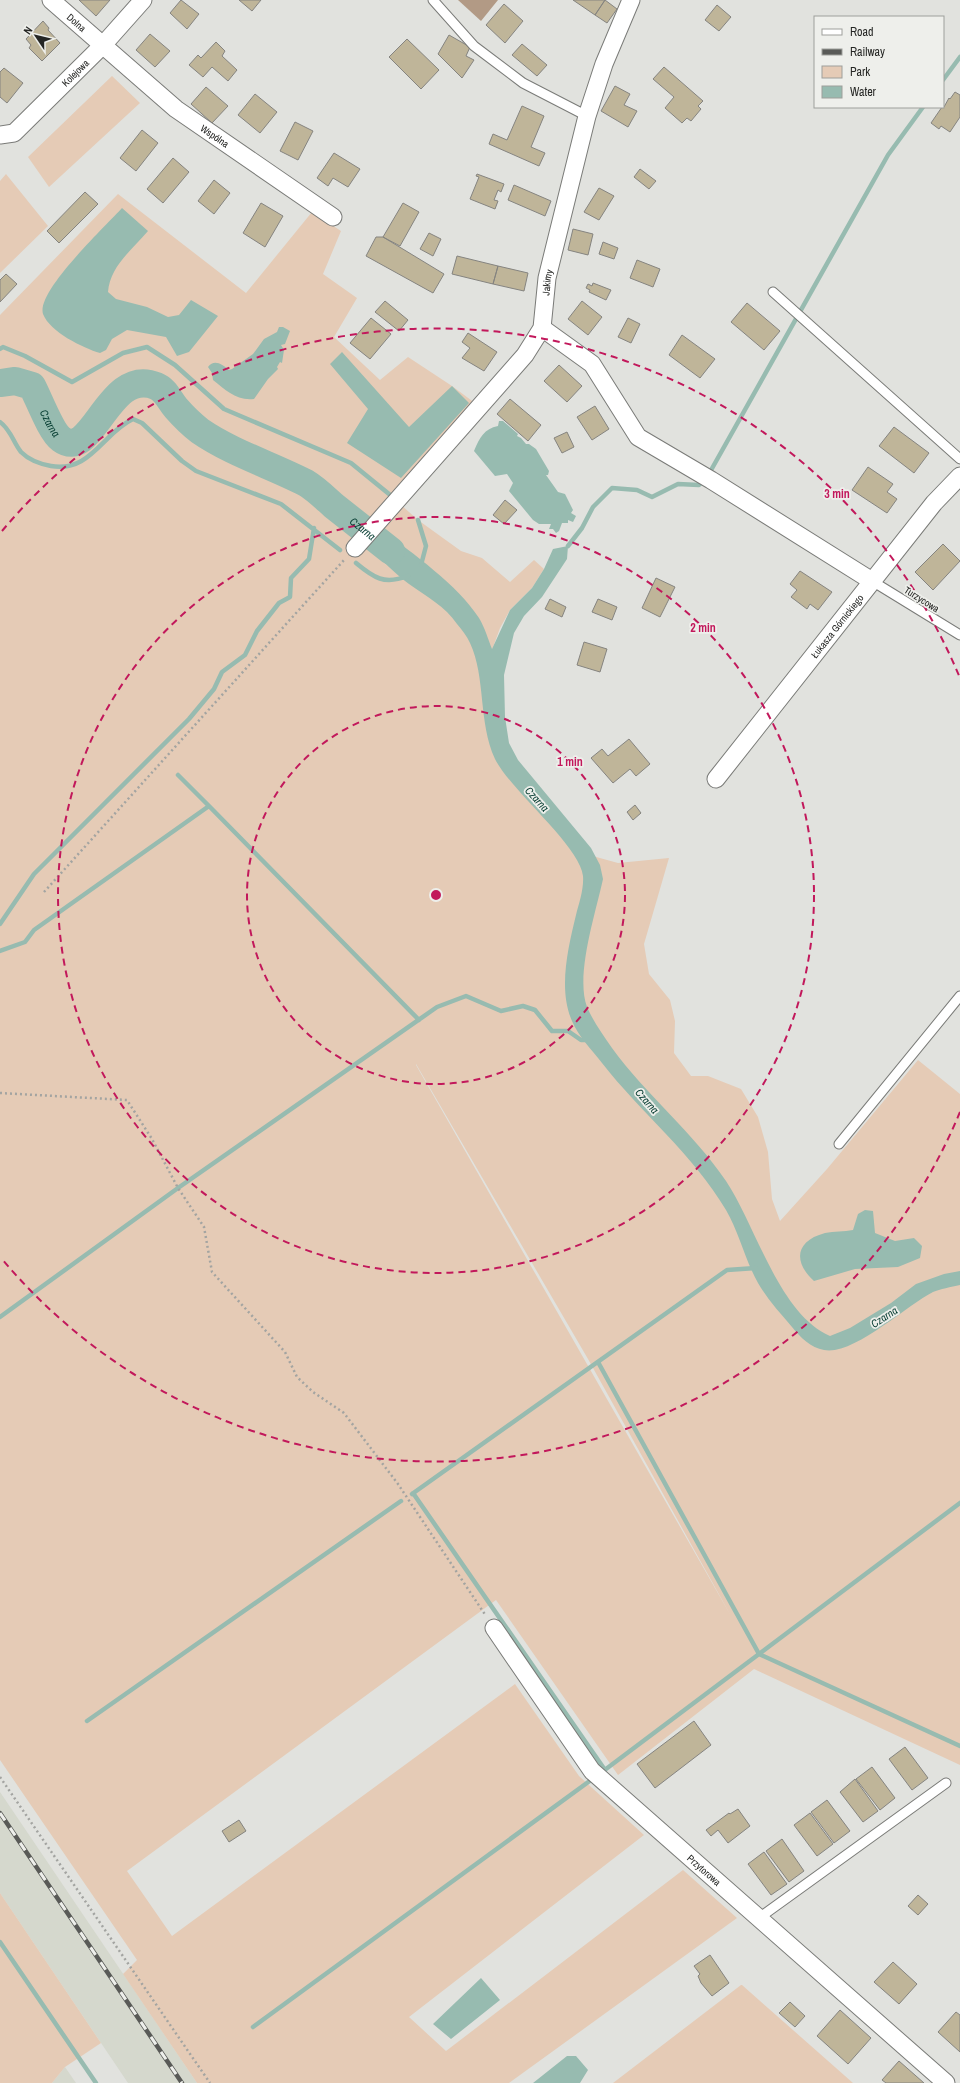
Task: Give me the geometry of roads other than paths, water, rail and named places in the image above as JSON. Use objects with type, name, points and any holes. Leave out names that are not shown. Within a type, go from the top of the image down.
[{"type":"street","name":"Dolna","points":[[51,0],[103,45]]},
{"type":"street","name":"Kolejowa","points":[[0,135],[14,133],[103,45],[143,0]]},
{"type":"street","name":"Jakimy","points":[[355,548],[525,355],[542,328],[548,278],[587,116],[604,64],[631,0]]},
{"type":"street","name":"Wspólna","points":[[103,45],[176,108],[334,217]]},
{"type":"street","points":[[542,328],[592,364],[638,437],[711,480],[872,581]]},
{"type":"street","name":"Łukasza Górnickiego","points":[[716,779],[934,503],[960,476]]},
{"type":"street","name":"Przytorowa","points":[[494,1628],[592,1771],[946,2083]]},
{"type":"lane","points":[[432,0],[474,46],[523,83],[587,116]]},
{"type":"lane","points":[[773,292],[960,459]]},
{"type":"lane","name":"Turzycowa","points":[[872,581],[960,635]]},
{"type":"lane","points":[[839,1144],[960,996]]},
{"type":"lane","points":[[758,1918],[946,1783]]},
{"type":"water","points":[[122,208],[148,231],[117,266],[108,292],[116,299],[147,307],[168,317],[179,315],[191,300],[218,316],[189,352],[177,356],[166,337],[127,330],[112,339],[106,350],[100,353],[76,343],[60,333],[52,327],[43,314],[44,304],[50,290],[61,275],[88,243]]},
{"type":"water","points":[[279,327],[283,327],[290,331],[285,344],[281,345],[284,350],[282,363],[280,362],[277,367],[278,369],[268,379],[254,399],[237,397],[213,380],[212,373],[208,367],[210,365],[213,363],[218,363],[229,370],[232,369],[253,354],[264,339],[277,332]]},
{"type":"water","points":[[342,352],[409,427],[452,386],[469,403],[401,478],[347,443],[368,409],[330,364]]},
{"type":"water","points":[[499,421],[503,421],[518,434],[517,436],[526,444],[529,444],[536,449],[549,471],[548,475],[546,475],[558,492],[565,494],[573,510],[571,513],[576,516],[573,522],[568,520],[568,523],[562,523],[559,531],[556,533],[553,529],[549,529],[551,524],[539,524],[533,520],[509,491],[513,483],[507,474],[495,476],[474,451],[483,434],[489,429],[498,426]]},
{"type":"water","points":[[381,529],[434,570],[459,593],[479,618],[492,649],[510,610],[532,588],[544,569],[553,549],[568,546],[567,559],[542,597],[524,616],[514,633],[504,675],[505,717],[509,743],[518,760],[591,848],[600,865],[603,879],[588,943],[583,978],[587,1007],[602,1033],[625,1065],[699,1146],[726,1181],[770,1267],[796,1309],[812,1325],[830,1336],[850,1328],[891,1303],[916,1284],[944,1274],[960,1271],[960,1285],[933,1292],[864,1338],[836,1350],[819,1349],[806,1342],[770,1300],[753,1274],[735,1227],[713,1190],[683,1152],[617,1081],[575,1027],[568,1009],[565,982],[570,941],[583,886],[583,876],[579,864],[558,834],[515,787],[495,759],[486,730],[475,656],[466,635],[447,612],[403,580],[367,546]]},
{"type":"water","points":[[865,1210],[873,1211],[875,1233],[895,1241],[914,1238],[922,1246],[920,1258],[898,1267],[855,1269],[814,1281],[807,1274],[800,1260],[800,1253],[803,1247],[808,1241],[825,1233],[853,1230],[858,1214]]},
{"type":"water","points":[[481,1978],[500,2000],[451,2039],[433,2024]]},
{"type":"water","points":[[567,2056],[576,2056],[588,2070],[580,2083],[533,2083]]},
{"type":"waterway","points":[[944,79],[960,57]]},
{"type":"waterway","points":[[710,472],[888,155],[922,108]]},
{"type":"waterway","points":[[0,349],[3,347],[25,356],[72,382],[123,353],[147,347],[175,365],[224,409],[351,463],[389,494]]},
{"type":"waterway","name":"Czarna","points":[[0,383],[15,381],[32,386],[53,430],[61,439],[72,443],[83,438],[113,400],[125,389],[139,384],[156,386],[162,390],[190,423],[200,431],[225,446],[306,483],[391,551]]},
{"type":"waterway","points":[[0,422],[7,429],[21,452],[28,457],[47,465],[64,467],[76,464],[86,458],[122,425],[133,419],[142,423],[182,461],[196,471],[281,504],[340,550]]},
{"type":"waterway","points":[[568,546],[582,528],[593,507],[612,488],[637,490],[652,497],[678,484],[699,485],[702,482]]},
{"type":"waterway","points":[[418,520],[426,546],[421,565]]},
{"type":"waterway","points":[[0,924],[34,874],[189,719],[214,689],[222,672],[245,655],[257,631],[279,603],[290,597],[291,578],[309,559],[314,528]]},
{"type":"waterway","points":[[356,563],[368,573],[386,580],[400,579],[408,576]]},
{"type":"waterway","points":[[178,775],[209,806]]},
{"type":"waterway","points":[[0,951],[25,942],[34,930],[209,806],[419,1020]]},
{"type":"waterway","points":[[0,1317],[178,1188],[437,1007],[466,996],[501,1011],[523,1006],[535,1010],[552,1031],[568,1031],[581,1040],[590,1040]]},
{"type":"waterway","points":[[412,1494],[727,1270],[756,1268]]},
{"type":"waterway","points":[[598,1362],[759,1654],[960,1746]]},
{"type":"waterway","points":[[413,1493],[605,1770]]},
{"type":"waterway","points":[[87,1721],[401,1501]]},
{"type":"waterway","points":[[602,1772],[960,1503]]},
{"type":"waterway","points":[[253,2027],[591,1780]]},
{"type":"waterway","points":[[0,1942],[96,2083]]},
{"type":"railway","points":[[0,1813],[182,2083]]}]
